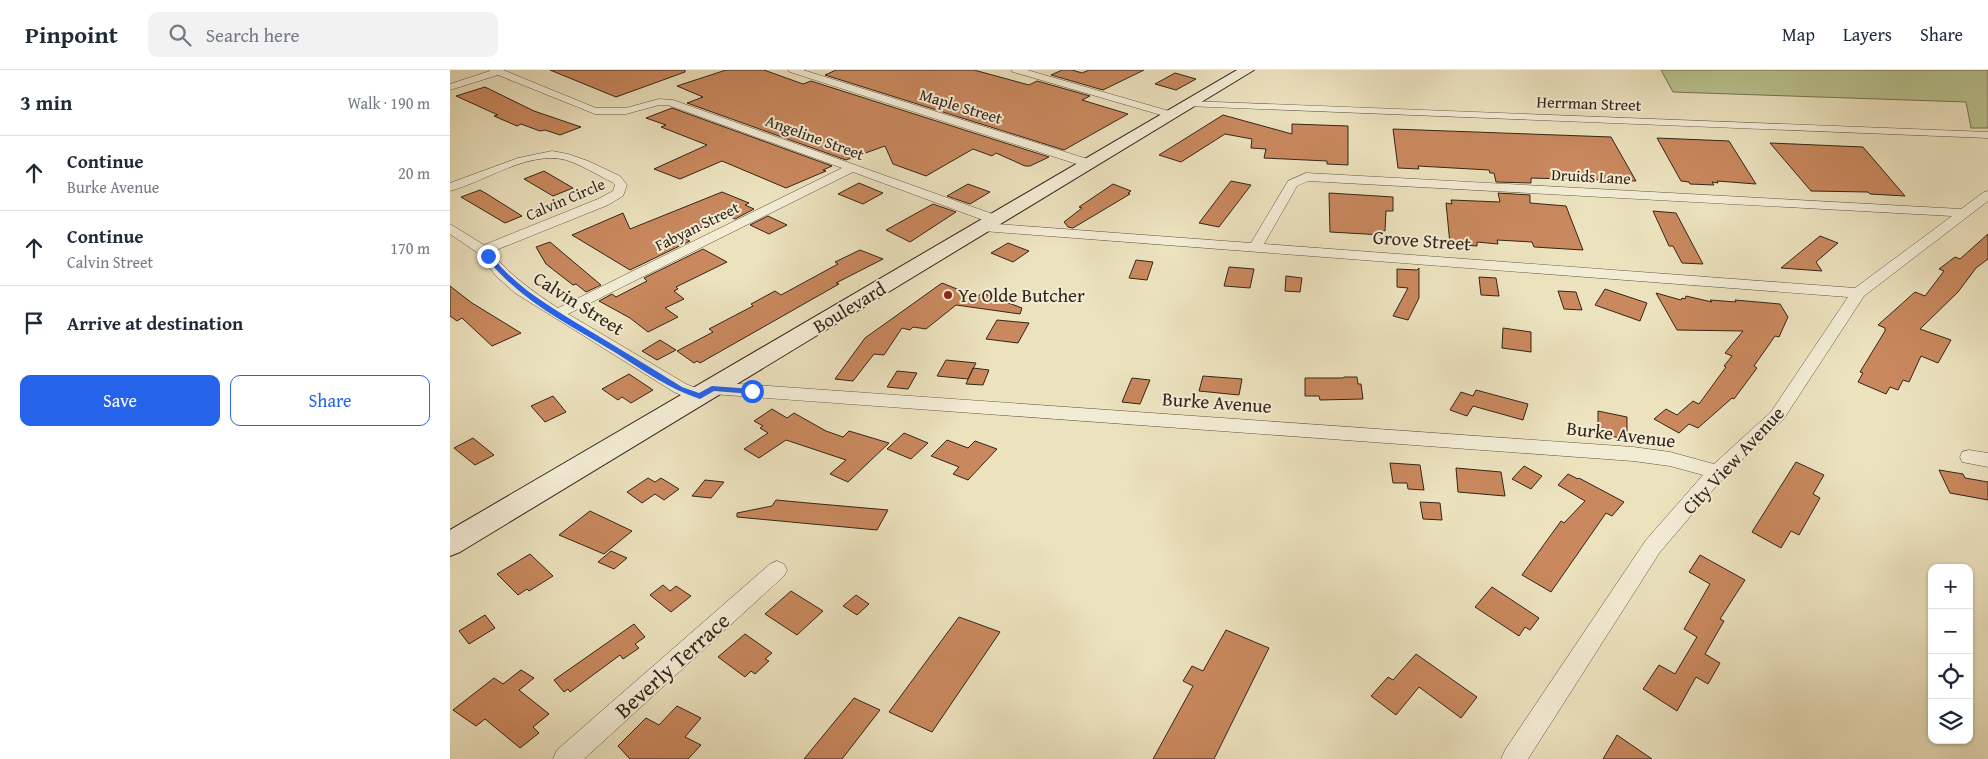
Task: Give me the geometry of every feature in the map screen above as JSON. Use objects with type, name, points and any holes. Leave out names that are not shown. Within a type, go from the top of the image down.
[{"type":"main road","name":"Boulevard","points":[[450,544],[1247,70]]},
{"type":"street","name":"Maple Street","points":[[793,70],[1090,164]]},
{"type":"street","name":"Herrman Street","points":[[1016,70],[1181,110],[1988,134]]},
{"type":"street","points":[[450,87],[496,71]]},
{"type":"street","name":"Angeline Street","points":[[496,71],[591,110],[621,111],[659,102],[669,102],[852,168],[989,224]]},
{"type":"street","name":"Calvin Circle","points":[[450,187],[521,161],[555,155],[567,157],[608,176],[618,181],[621,186],[622,189],[616,195],[603,202],[483,250]]},
{"type":"street","name":"Fabyan Street","points":[[557,314],[852,168]]},
{"type":"street","name":"Druids Lane","points":[[1255,248],[1292,184],[1306,177],[1965,213]]},
{"type":"street","name":"City View Avenue","points":[[1514,759],[1653,546],[1717,472],[1778,416],[1858,293],[1988,195]]},
{"type":"street","name":"Grove Street","points":[[989,224],[1255,248],[1858,293]]},
{"type":"street","name":"Calvin Street","points":[[450,228],[483,250],[509,281],[557,314],[680,388],[706,392]]},
{"type":"street","name":"Burke Avenue","points":[[706,392],[1633,454],[1670,459],[1717,472]]},
{"type":"street","points":[[1969,457],[1988,460]]},
{"type":"street","name":"Beverly Terrace","points":[[566,759],[777,570]]},
{"type":"green space","points":[[1661,70],[1988,70],[1988,128],[1971,128],[1966,102],[1673,92]]},
{"type":"building","points":[[550,70],[685,70],[685,72],[616,97]]},
{"type":"building","points":[[726,70],[764,70],[803,84],[811,81],[1049,157],[1030,166],[1025,166],[996,153],[992,156],[973,149],[926,176],[893,164],[885,146],[846,160],[687,103],[703,97],[677,86]]},
{"type":"building","points":[[836,70],[974,70],[1029,85],[1037,81],[1090,96],[1082,100],[1128,114],[1064,150],[825,75]]},
{"type":"building","points":[[1062,70],[1082,73],[1089,70],[1144,70],[1103,90],[1051,75]]},
{"type":"building","points":[[1175,73],[1196,79],[1176,90],[1155,84]]},
{"type":"building","points":[[485,87],[534,111],[581,127],[560,135],[545,130],[540,131],[521,124],[517,126],[456,96]]},
{"type":"building","points":[[672,108],[832,166],[823,170],[826,171],[786,188],[722,161],[680,179],[654,169],[707,145],[661,127],[666,125],[646,118]]},
{"type":"building","points":[[1223,115],[1292,134],[1292,124],[1348,126],[1348,165],[1327,164],[1327,161],[1264,158],[1266,149],[1251,148],[1252,139],[1225,134],[1181,162],[1159,155]]},
{"type":"building","points":[[1393,129],[1611,137],[1636,181],[1531,178],[1531,183],[1496,182],[1494,173],[1490,173],[1489,170],[1418,166],[1419,169],[1398,168]]},
{"type":"building","points":[[1657,138],[1729,141],[1756,184],[1717,181],[1718,183],[1712,182],[1714,185],[1690,184],[1689,182],[1681,181]]},
{"type":"building","points":[[1770,143],[1863,147],[1905,196],[1870,194],[1868,192],[1811,191]]},
{"type":"building","points":[[544,171],[573,188],[553,196],[524,179]]},
{"type":"building","points":[[1231,181],[1251,185],[1219,227],[1199,223]]},
{"type":"building","points":[[859,183],[883,193],[863,204],[838,194]]},
{"type":"building","points":[[968,184],[990,192],[970,204],[947,196]]},
{"type":"building","points":[[1113,184],[1131,191],[1128,193],[1130,194],[1073,228],[1068,227],[1064,222],[1082,208],[1079,207]]},
{"type":"building","points":[[480,190],[522,216],[505,223],[461,197]]},
{"type":"building","points":[[722,192],[749,203],[745,205],[754,209],[735,219],[727,215],[682,237],[690,241],[630,270],[572,235],[623,213],[630,229]]},
{"type":"building","points":[[1329,193],[1393,197],[1393,211],[1386,211],[1383,235],[1330,232]]},
{"type":"building","points":[[1498,193],[1530,195],[1530,203],[1566,206],[1583,250],[1534,247],[1532,242],[1497,240],[1498,244],[1477,242],[1477,246],[1450,244],[1446,203],[1452,204],[1451,200],[1500,202]]},
{"type":"building","points":[[933,204],[956,212],[910,242],[886,230]]},
{"type":"building","points":[[1653,211],[1676,213],[1703,264],[1682,263],[1673,246],[1669,246]]},
{"type":"building","points":[[768,216],[787,225],[769,234],[750,225]]},
{"type":"building","points":[[1988,234],[1988,259],[1976,268],[1958,292],[1920,329],[1951,340],[1938,363],[1921,356],[1909,382],[1903,380],[1898,390],[1890,387],[1886,394],[1858,382],[1863,373],[1860,372],[1885,331],[1885,328],[1878,325],[1915,292],[1925,296],[1944,271],[1939,269],[1955,257],[1960,259]]},
{"type":"building","points":[[1820,236],[1838,243],[1816,262],[1822,271],[1781,268]]},
{"type":"building","points":[[550,242],[601,285],[586,292],[576,284],[573,285],[546,264],[536,247]]},
{"type":"building","points":[[1008,243],[1029,251],[1013,262],[991,253]]},
{"type":"building","points":[[703,249],[727,262],[676,287],[678,289],[674,291],[684,299],[665,308],[678,317],[648,332],[630,318],[599,301],[612,294],[616,297],[647,281],[644,278]]},
{"type":"building","points":[[860,250],[883,259],[836,283],[839,284],[700,363],[697,361],[694,363],[677,351],[713,332],[709,329],[753,306],[751,304],[775,291],[781,295],[838,264],[835,262]]},
{"type":"building","points":[[1136,260],[1153,262],[1147,280],[1129,278]]},
{"type":"building","points":[[1229,267],[1254,269],[1250,288],[1224,286]]},
{"type":"building","points":[[1419,268],[1419,298],[1408,320],[1393,316],[1408,288],[1397,287],[1397,269],[1417,270]]},
{"type":"building","points":[[1286,276],[1302,278],[1300,292],[1285,291]]},
{"type":"building","points":[[1479,277],[1496,278],[1499,296],[1481,295]]},
{"type":"building","points":[[942,283],[977,297],[982,293],[1022,308],[1020,314],[956,305],[926,329],[913,327],[910,330],[902,328],[884,355],[874,354],[853,381],[835,379],[865,338]]},
{"type":"building","points":[[450,286],[472,303],[521,333],[492,346],[462,318],[457,321],[450,316]]},
{"type":"building","points":[[1605,289],[1647,303],[1640,321],[1595,305]]},
{"type":"building","points":[[1558,291],[1576,292],[1582,310],[1564,309]]},
{"type":"building","points":[[1656,293],[1681,300],[1682,298],[1685,299],[1686,296],[1712,302],[1710,300],[1780,304],[1788,317],[1779,337],[1775,336],[1754,366],[1757,368],[1734,399],[1732,398],[1698,428],[1689,424],[1679,433],[1654,419],[1666,409],[1677,415],[1693,401],[1699,404],[1732,356],[1725,353],[1743,331],[1677,330]]},
{"type":"building","points":[[997,320],[1029,323],[1018,343],[986,339]]},
{"type":"building","points":[[1503,328],[1531,332],[1531,352],[1502,348]]},
{"type":"building","points":[[660,340],[676,350],[657,360],[642,351]]},
{"type":"building","points":[[946,360],[976,363],[968,379],[937,376]]},
{"type":"building","points":[[973,368],[989,370],[983,385],[966,384]]},
{"type":"building","points":[[897,371],[917,373],[908,389],[887,387]]},
{"type":"building","points":[[629,374],[653,390],[631,403],[622,397],[618,400],[602,389]]},
{"type":"building","points":[[1203,376],[1242,379],[1239,395],[1199,391]]},
{"type":"building","points":[[1357,377],[1358,384],[1361,384],[1363,399],[1320,400],[1319,396],[1305,396],[1305,378]]},
{"type":"building","points":[[1132,378],[1150,380],[1140,404],[1122,402]]},
{"type":"building","points":[[1476,390],[1528,404],[1523,420],[1473,406],[1467,416],[1450,410],[1461,392],[1473,396]]},
{"type":"building","points":[[553,396],[566,412],[545,422],[531,406]]},
{"type":"building","points":[[772,409],[787,418],[794,413],[826,431],[843,437],[849,431],[889,443],[848,482],[830,474],[846,460],[786,440],[759,458],[744,449],[768,433],[760,428],[763,426],[754,421]]},
{"type":"building","points":[[1598,411],[1627,417],[1627,436],[1623,436],[1624,439],[1598,433]]},
{"type":"building","points":[[904,433],[928,443],[911,459],[887,449]]},
{"type":"building","points":[[473,438],[494,455],[475,465],[454,448]]},
{"type":"building","points":[[947,440],[968,448],[975,441],[997,449],[968,480],[953,474],[959,467],[931,456]]},
{"type":"building","points":[[1796,462],[1824,475],[1813,494],[1820,498],[1799,535],[1791,531],[1781,548],[1752,532]]},
{"type":"building","points":[[1390,463],[1420,465],[1424,490],[1408,489],[1407,483],[1393,483]]},
{"type":"building","points":[[1524,466],[1542,476],[1531,489],[1512,479]]},
{"type":"building","points":[[1456,468],[1501,472],[1505,496],[1458,492]]},
{"type":"building","points":[[1939,470],[1963,474],[1965,478],[1988,482],[1988,500],[1950,493]]},
{"type":"building","points":[[1568,474],[1624,502],[1612,516],[1606,513],[1551,592],[1522,575],[1561,521],[1564,523],[1585,501],[1558,485]]},
{"type":"building","points":[[648,478],[655,482],[661,478],[679,489],[664,500],[655,494],[642,503],[627,492]]},
{"type":"building","points":[[705,480],[724,482],[711,498],[692,496]]},
{"type":"building","points":[[776,500],[888,510],[877,530],[737,517],[737,513],[772,506]]},
{"type":"building","points":[[1420,502],[1440,503],[1442,520],[1423,519]]},
{"type":"building","points":[[590,511],[632,531],[604,554],[559,535]]},
{"type":"building","points":[[611,551],[627,558],[614,569],[598,562]]},
{"type":"building","points":[[530,554],[553,576],[529,591],[527,589],[518,595],[497,574]]},
{"type":"building","points":[[1700,555],[1745,580],[1720,619],[1724,621],[1705,654],[1720,663],[1708,684],[1696,677],[1677,711],[1643,689],[1659,665],[1675,674],[1697,637],[1684,629],[1710,584],[1689,572]]},
{"type":"building","points":[[663,585],[670,591],[676,586],[691,596],[671,612],[650,595]]},
{"type":"building","points":[[1492,587],[1539,618],[1530,630],[1525,627],[1519,636],[1475,607]]},
{"type":"building","points":[[791,591],[823,611],[797,635],[765,614]]},
{"type":"building","points":[[856,595],[869,604],[857,615],[843,606]]},
{"type":"building","points":[[485,615],[495,628],[469,644],[459,631]]},
{"type":"building","points":[[959,617],[1000,632],[932,732],[889,712]]},
{"type":"building","points":[[634,624],[645,637],[635,644],[639,648],[623,659],[620,655],[570,692],[568,689],[564,692],[554,680]]},
{"type":"building","points":[[1226,630],[1269,648],[1214,759],[1153,759],[1193,686],[1183,681],[1192,666],[1203,671]]},
{"type":"building","points":[[745,634],[772,653],[765,659],[769,661],[755,674],[751,671],[745,677],[718,657]]},
{"type":"building","points":[[1416,654],[1477,697],[1461,718],[1419,687],[1396,715],[1371,696],[1388,677],[1393,680]]},
{"type":"building","points":[[521,670],[534,678],[519,690],[549,714],[533,727],[539,733],[520,748],[485,719],[476,726],[453,710],[494,678],[503,684]]},
{"type":"building","points":[[854,698],[880,710],[842,759],[804,759]]},
{"type":"building","points":[[677,706],[701,718],[685,737],[701,745],[688,759],[630,759],[618,746],[646,718],[659,725]]},
{"type":"building","points":[[1617,735],[1652,759],[1603,759]]},
{"type":"place","name":"Ye Olde Butcher","points":[[948,295]]},
{"type":"route","points":[[488,256],[501,273],[520,290],[680,388],[700,396],[712,388],[752,391]]}]
